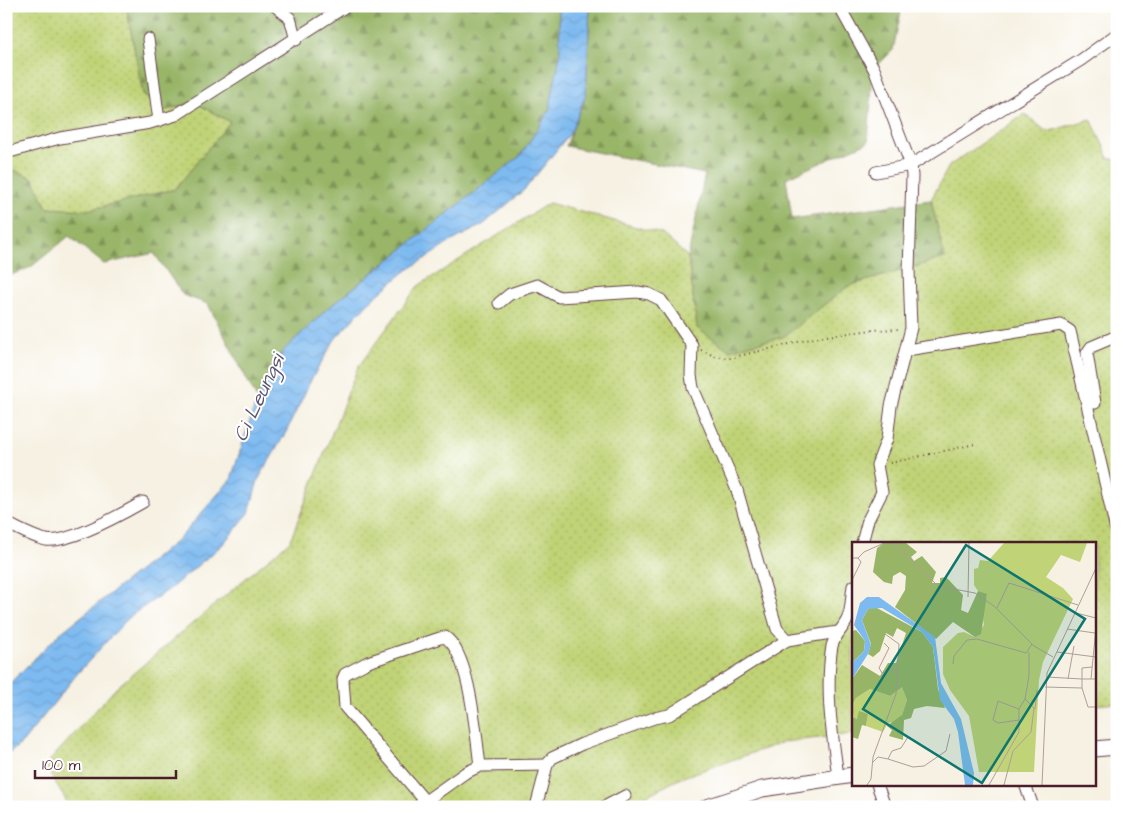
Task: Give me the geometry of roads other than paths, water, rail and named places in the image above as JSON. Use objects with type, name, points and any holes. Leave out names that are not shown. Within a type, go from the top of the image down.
[{"type":"main road","points":[[1096,749],[1117,747]]},
{"type":"main road","points":[[715,805],[762,790],[852,775]]},
{"type":"street","points":[[274,6],[290,18],[296,40]]},
{"type":"street","points":[[6,153],[82,133],[159,121],[176,115],[296,40],[346,6]]},
{"type":"street","points":[[839,6],[874,69],[912,165],[912,230],[909,270],[911,328],[907,350],[890,406],[887,439],[876,465],[882,492],[868,520],[862,542]]},
{"type":"street","points":[[876,172],[912,165],[1082,60],[1117,34]]},
{"type":"street","points":[[148,39],[159,121]]},
{"type":"street","points":[[499,303],[510,294],[537,285],[559,297],[625,292],[649,294],[661,300],[692,345],[691,375],[693,388],[737,490],[777,629],[787,640]]},
{"type":"street","points":[[907,350],[1061,325],[1070,331],[1117,534]]},
{"type":"street","points":[[1094,403],[1087,352],[1092,347],[1117,336]]},
{"type":"street","points":[[6,524],[45,540],[58,540],[122,514],[143,502]]},
{"type":"street","points":[[838,776],[829,714],[828,690],[832,647],[838,632],[850,620],[852,597]]},
{"type":"street","points":[[536,807],[547,765],[560,753],[654,718],[669,715],[787,640],[838,632]]},
{"type":"street","points":[[480,766],[470,696],[453,642],[445,637],[440,638],[368,662],[345,674],[343,679],[345,707],[421,804],[465,773],[480,766],[547,765]]},
{"type":"street","points":[[878,786],[885,807]]},
{"type":"street","points":[[1026,786],[1033,807]]},
{"type":"street","points":[[604,807],[625,796]]},
{"type":"water","name":"Ci Leungsi","points":[[559,6],[590,6],[586,94],[571,132],[525,189],[484,224],[452,241],[403,273],[368,303],[335,339],[311,380],[286,432],[258,480],[249,513],[222,545],[171,588],[129,617],[77,674],[23,742],[6,756],[6,687],[58,635],[179,539],[231,479],[257,399],[283,351],[327,309],[520,156],[549,111],[560,55]]}]
